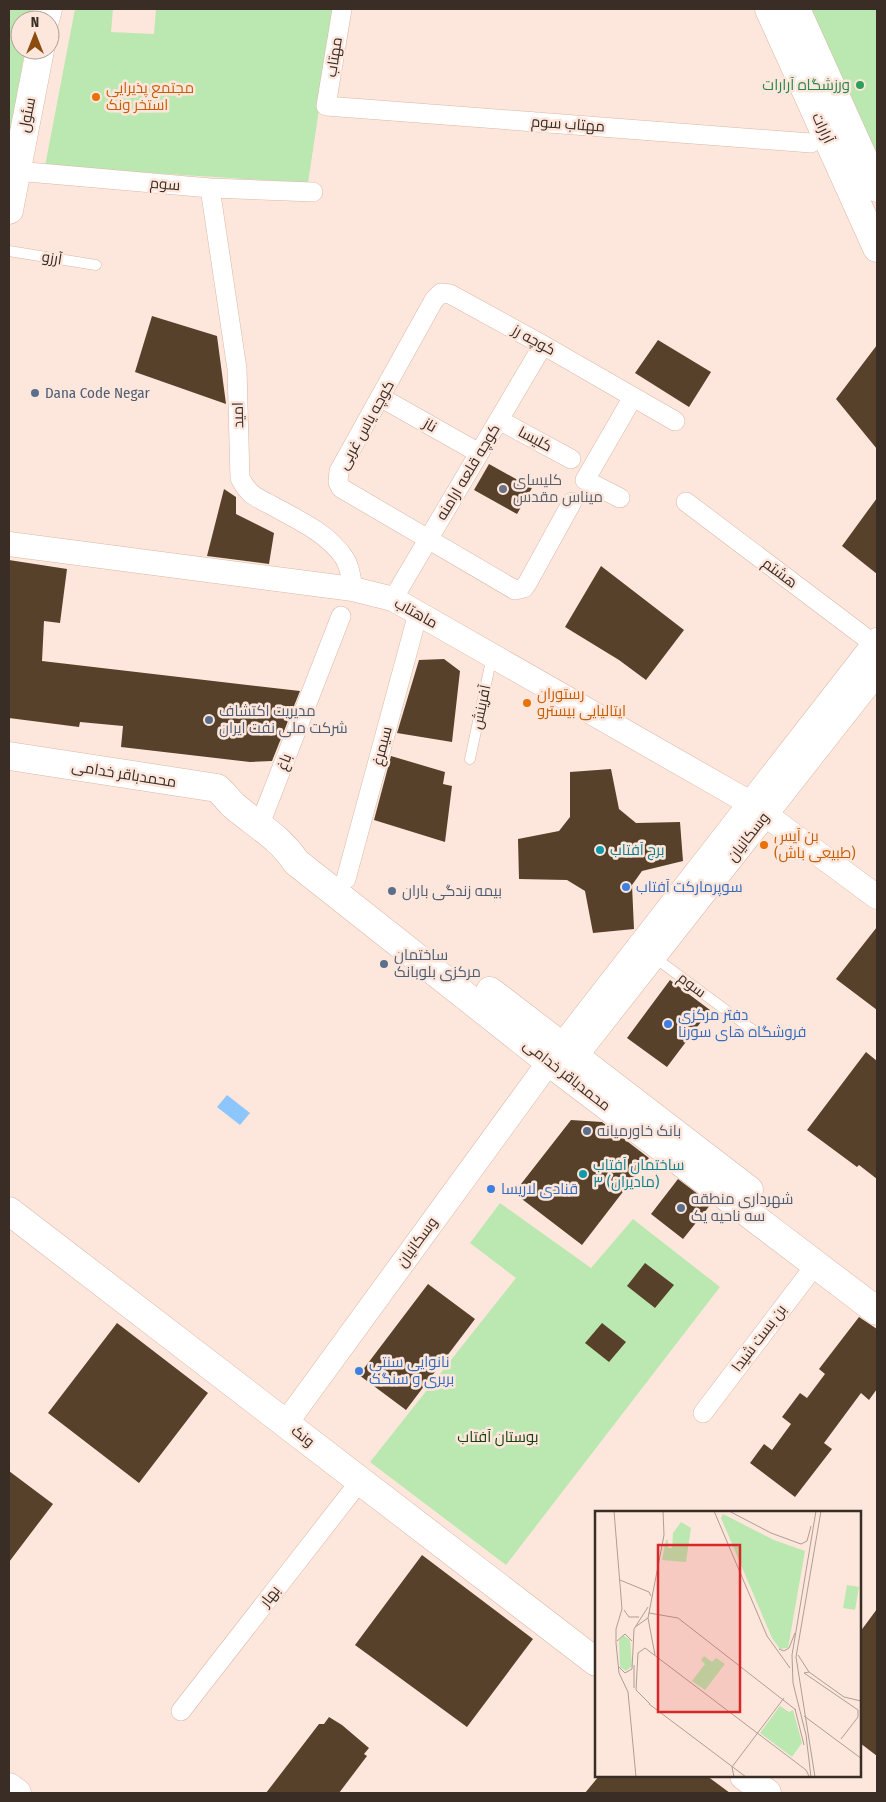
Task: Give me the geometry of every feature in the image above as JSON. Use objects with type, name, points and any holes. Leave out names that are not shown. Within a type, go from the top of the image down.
[{"type":"main road","name":"آرارات","points":[[769,9],[877,248]]},
{"type":"main road","name":"آرارات","points":[[796,9],[877,188]]},
{"type":"main road","name":"سئول","points":[[9,210],[38,60]]},
{"type":"main road","name":"محمدباقر خدامی","points":[[9,756],[216,788],[288,849],[296,862],[494,1006],[748,1201],[877,1288]]},
{"type":"main road","name":"محمدباقر خدامی","points":[[9,771],[233,804]]},
{"type":"main road","name":"محمدباقر خدامی","points":[[288,849],[307,853],[346,879],[494,1006]]},
{"type":"main road","name":"محمدباقر خدامی","points":[[748,1201],[816,1264],[877,1311]]},
{"type":"main road","name":"ونک","points":[[9,1210],[595,1661]]},
{"type":"main road","points":[[745,1777],[767,1793]]},
{"type":"main road","points":[[9,1787],[17,1793]]},
{"type":"street","name":"مهتاب","points":[[326,106],[342,9]]},
{"type":"street","name":"مهتاب سوم","points":[[326,106],[811,143]]},
{"type":"street","name":"سوم","points":[[16,171],[210,188],[313,192]]},
{"type":"street","name":"امید","points":[[210,188],[237,369],[240,478],[249,493],[328,538],[344,557],[353,589]]},
{"type":"street","name":"کوچه رز","points":[[434,300],[441,293],[450,294],[675,421]]},
{"type":"street","name":"کوچه یاس غربی","points":[[428,539],[341,488],[338,482],[339,471],[434,300]]},
{"type":"street","name":"کوچه قلعه ارامنه","points":[[393,599],[543,345]]},
{"type":"street","name":"ناز","points":[[380,397],[479,453]]},
{"type":"street","points":[[620,498],[585,480],[633,397]]},
{"type":"street","name":"کلیسا","points":[[499,420],[571,459]]},
{"type":"street","points":[[428,539],[515,590],[520,590],[528,582],[572,502]]},
{"type":"street","name":"هشتم","points":[[686,502],[876,643]]},
{"type":"street","name":"ماهتاب","points":[[9,544],[353,589],[393,599],[758,809],[877,897]]},
{"type":"street","name":"سیمرغ","points":[[346,879],[418,613]]},
{"type":"street","name":"باغ","points":[[260,824],[341,616]]},
{"type":"street","points":[[562,1059],[758,809],[876,643]]},
{"type":"street","name":"وسکانیان","points":[[286,1423],[562,1059],[654,957],[758,809],[877,673]]},
{"type":"street","name":"بن بست شیدا","points":[[703,1413],[816,1264]]},
{"type":"street","name":"بهار","points":[[181,1711],[360,1481]]},
{"type":"lane","name":"آرزو","points":[[9,251],[96,265]]},
{"type":"lane","name":"آفرینش","points":[[470,759],[492,656]]},
{"type":"lane","name":"سوم","points":[[654,957],[754,1031]]},
{"type":"green space","points":[[9,9],[31,9],[10,10],[10,60],[23,60],[9,145]]},
{"type":"green space","points":[[75,9],[113,9],[111,32],[154,34],[156,9],[334,9],[308,183],[45,166]]},
{"type":"green space","name":"ورزشگاه آرارات","points":[[809,9],[877,9],[877,160]]},
{"type":"green space","name":"بوستان آفتاب","points":[[500,1203],[591,1268],[633,1219],[720,1287],[506,1565],[370,1462],[516,1278],[470,1243]]},
{"type":"water","points":[[227,1095],[250,1113],[240,1125],[217,1107]]},
{"type":"building","points":[[152,316],[217,336],[226,404],[135,372]]},
{"type":"building","points":[[658,340],[711,372],[689,407],[635,373]]},
{"type":"building","points":[[877,345],[877,449],[836,399]]},
{"type":"building","name":"کلیسای میناس مقدس","points":[[489,464],[532,488],[517,514],[474,490]]},
{"type":"building","points":[[224,489],[236,497],[236,514],[274,533],[269,564],[207,556]]},
{"type":"building","points":[[877,498],[877,574],[842,546]]},
{"type":"building","points":[[9,560],[67,569],[60,623],[44,621],[42,661],[300,691],[272,761],[250,762],[121,747],[123,726],[80,722],[79,727],[9,718]]},
{"type":"building","points":[[601,566],[684,630],[646,680],[619,660],[565,627]]},
{"type":"building","points":[[444,659],[460,671],[452,742],[397,733],[419,660]]},
{"type":"building","points":[[391,756],[445,772],[443,784],[452,786],[445,842],[374,820]]},
{"type":"building","name":"برج آفتاب","points":[[611,769],[619,809],[636,823],[680,822],[683,861],[642,871],[632,885],[634,929],[593,933],[585,891],[567,880],[519,879],[518,839],[559,831],[570,817],[570,772]]},
{"type":"building","points":[[877,927],[877,1010],[836,979]]},
{"type":"building","name":"دفتر مرکزی فروشگاه های سورنا","points":[[670,980],[710,1010],[667,1067],[627,1038]]},
{"type":"building","points":[[866,1052],[877,1061],[877,1179],[859,1165],[857,1167],[807,1130]]},
{"type":"building","name":"ساختمان آفتاب ۳ (مادیران)","points":[[571,1120],[602,1122],[649,1158],[582,1245],[514,1193]]},
{"type":"building","name":"شهرداری منطقه سه ناحیه یک","points":[[678,1179],[711,1204],[683,1239],[651,1214]]},
{"type":"building","points":[[645,1263],[674,1285],[655,1308],[627,1286]]},
{"type":"building","points":[[428,1284],[475,1319],[406,1410],[359,1375]]},
{"type":"building","points":[[859,1317],[877,1329],[877,1389],[869,1400],[861,1393],[824,1443],[832,1449],[795,1497],[750,1463],[764,1444],[772,1450],[791,1424],[782,1417],[800,1393],[807,1398],[825,1374],[819,1369]]},
{"type":"building","points":[[117,1323],[208,1393],[139,1483],[48,1413]]},
{"type":"building","points":[[602,1323],[626,1342],[609,1362],[585,1343]]},
{"type":"building","points":[[9,1471],[53,1504],[9,1562]]},
{"type":"building","points":[[422,1555],[533,1639],[467,1727],[355,1645]]},
{"type":"building","points":[[877,1609],[877,1756],[861,1744],[861,1631]]},
{"type":"building","points":[[329,1717],[342,1725],[369,1748],[364,1754],[367,1756],[339,1793],[266,1793],[319,1724],[324,1724]]},
{"type":"building","points":[[598,1777],[708,1777],[730,1793],[585,1793]]},
{"type":"place","name":"ورزشگاه آرارات","points":[[860,85]]},
{"type":"place","name":"مجتمع پذیرایی استخر ونک","points":[[96,97]]},
{"type":"place","name":"Dana Code Negar","points":[[35,393]]},
{"type":"place","name":"کلیسای میناس مقدس","points":[[503,489]]},
{"type":"place","name":"رستوران ایتالیایی بیسترو","points":[[527,703]]},
{"type":"place","name":"مدیریت اکتشاف شرکت ملی نفت ایران","points":[[209,720]]},
{"type":"place","name":"بن آیس (طبیعی باش)","points":[[764,845]]},
{"type":"place","name":"برج آفتاب","points":[[600,850]]},
{"type":"place","name":"سوپرمارکت آفتاب","points":[[626,887]]},
{"type":"place","name":"بیمه زندگی باران","points":[[392,891]]},
{"type":"place","name":"ساختمان مرکزی بلوبانک","points":[[384,964]]},
{"type":"place","name":"دفتر مرکزی فروشگاه های سورنا","points":[[668,1024]]},
{"type":"place","name":"بانک خاورمیانه","points":[[587,1131]]},
{"type":"place","name":"ساختمان آفتاب ۳ (مادیران)","points":[[583,1174]]},
{"type":"place","name":"قنادی لاریسا","points":[[491,1189]]},
{"type":"place","name":"شهرداری منطقه سه ناحیه یک","points":[[681,1208]]},
{"type":"place","name":"نانوایی سنتی بربری و سنگک","points":[[359,1371]]}]
